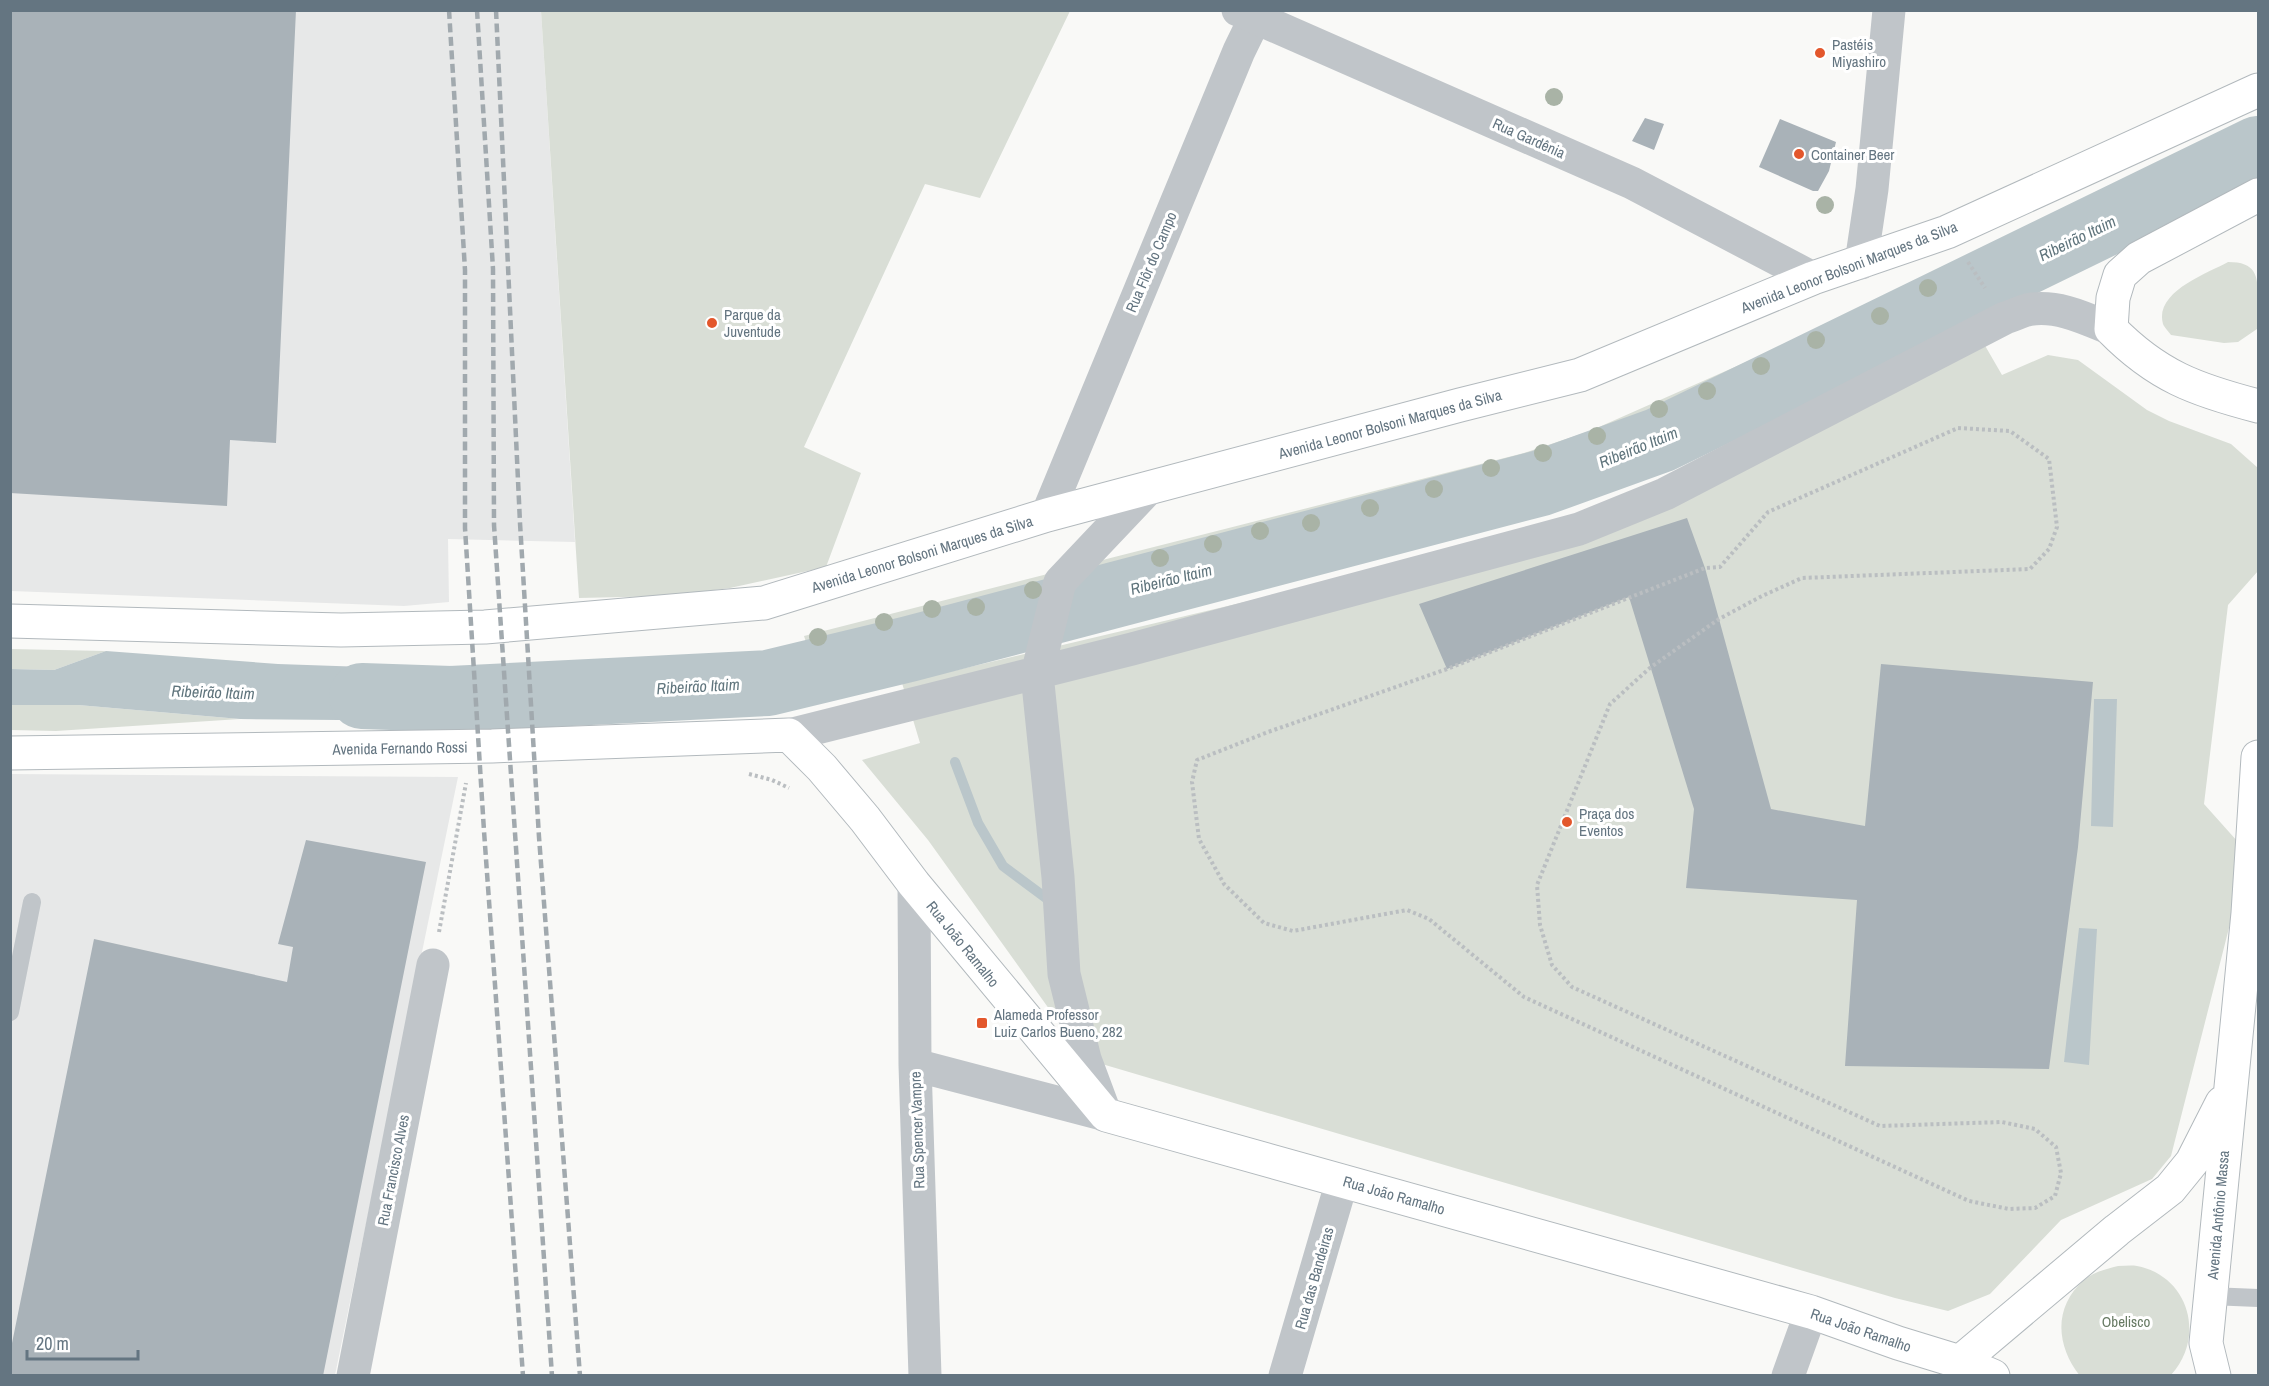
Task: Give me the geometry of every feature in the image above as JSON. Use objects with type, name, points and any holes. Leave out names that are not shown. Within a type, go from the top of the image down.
[{"type":"main road","name":"Avenida Leonor Bolsoni Marques da Silva","points":[[10,621],[341,630],[485,627],[764,603],[1047,515],[1580,375],[1813,278],[1947,232],[2259,90]]},
{"type":"main road","points":[[2259,195],[2139,258],[2126,269],[2120,275],[2113,298],[2111,328],[2128,346],[2183,383],[2218,396],[2259,406]]},
{"type":"main road","name":"Avenida Fernando Rossi","points":[[10,753],[492,746],[789,735]]},
{"type":"main road","name":"Rua João Ramalho","points":[[789,735],[822,768],[865,819],[914,884],[1106,1115],[1811,1312],[1960,1362],[1993,1376]]},
{"type":"main road","name":"Avenida Antônio Massa","points":[[2214,1376],[2206,1343],[2230,1088],[2253,913],[2259,758]]},
{"type":"main road","name":"Avenida Antônio Massa","points":[[1960,1362],[2117,1230],[2170,1189],[2192,1162],[2230,1088]]},
{"type":"street","points":[[1861,263],[1872,189],[1889,10]]},
{"type":"street","name":"Rua Gardênia","points":[[1251,13],[1632,183],[1813,278]]},
{"type":"street","name":"Rua Flôr do Campo","points":[[1047,515],[1239,51],[1251,13]]},
{"type":"street","points":[[789,735],[1036,674],[1579,529],[1665,494],[2005,318],[2028,310],[2050,309],[2075,314],[2111,328]]},
{"type":"street","points":[[1106,1115],[1085,1059],[1064,974],[1058,877],[1036,674],[1060,582],[1148,489]]},
{"type":"street","name":"Rua Spencer Vampre","points":[[914,884],[915,1065],[925,1376]]},
{"type":"street","name":"Rua Francisco Alves","points":[[353,1376],[434,965]]},
{"type":"street","points":[[915,1065],[1106,1115]]},
{"type":"street","name":"Rua das Bandeiras","points":[[1285,1376],[1342,1181]]},
{"type":"street","points":[[1788,1376],[1811,1312]]},
{"type":"lane","points":[[10,1012],[32,902]]},
{"type":"lane","points":[[2210,1296],[2259,1298]]},
{"type":"path","points":[[1967,259],[1985,288]]},
{"type":"path","points":[[1958,428],[2010,431],[2049,459],[2057,527],[2049,549],[2030,569],[1802,578],[1719,619],[1651,668],[1610,704],[1537,885],[1540,925],[1552,965],[1572,987],[1880,1126],[2002,1122],[2035,1129],[2056,1147],[2061,1173],[2055,1196],[2035,1208],[2009,1209],[1970,1201],[1524,997],[1429,919],[1407,910],[1293,931],[1264,922],[1224,884],[1199,839],[1192,782],[1197,760],[1268,732],[1447,669],[1705,568],[1720,567],[1768,512],[1958,428]]},
{"type":"path","points":[[745,773],[772,780],[798,793]]},
{"type":"path","points":[[434,965],[466,781]]},
{"type":"shaded area","points":[[11,11],[541,11],[575,542],[448,539],[449,602],[404,606],[11,591]]},
{"type":"shaded area","points":[[11,774],[458,777],[335,1375],[11,1376]]},
{"type":"green space","name":"Parque da Juventude","points":[[541,11],[1070,11],[980,198],[925,184],[804,447],[861,473],[826,567],[730,588],[667,596],[579,598]]},
{"type":"green space","points":[[2228,262],[2244,264],[2254,271],[2258,291],[2257,329],[2238,342],[2224,343],[2171,335],[2163,324],[2162,313],[2166,302],[2174,293],[2195,278]]},
{"type":"green space","points":[[1965,265],[1971,279],[1602,448],[1553,465],[808,648],[804,636],[1524,453],[1590,431]]},
{"type":"green space","name":"Praça dos Eventos","points":[[1976,330],[2002,375],[2048,355],[2078,360],[2147,410],[2169,421],[2231,444],[2258,468],[2258,571],[2228,605],[2204,804],[2238,842],[2231,920],[2171,1156],[2152,1179],[2061,1220],[1990,1294],[1948,1311],[1895,1298],[1085,1059],[928,840],[862,760],[920,743],[902,683],[1557,528]]},
{"type":"green space","points":[[11,649],[106,651],[54,670],[11,669]]},
{"type":"green space","points":[[11,705],[78,705],[240,719],[56,731],[11,730]]},
{"type":"green space","name":"Obelisco","points":[[2118,1266],[2137,1266],[2155,1272],[2169,1282],[2180,1295],[2187,1310],[2188,1343],[2182,1360],[2171,1375],[2080,1376],[2066,1352],[2061,1327],[2067,1302],[2088,1277]]},
{"type":"water","points":[[106,651],[278,664],[452,670],[452,721],[240,719],[78,705],[11,705],[11,669],[54,670]]},
{"type":"water","points":[[2094,699],[2117,699],[2113,827],[2091,826]]},
{"type":"water","points":[[2079,928],[2097,929],[2089,1065],[2064,1062]]},
{"type":"building","points":[[10,10],[296,10],[276,443],[230,440],[227,506],[10,493]]},
{"type":"building","points":[[1645,118],[1664,124],[1654,150],[1632,141]]},
{"type":"building","name":"Container Beer","points":[[1780,119],[1836,142],[1829,171],[1818,191],[1813,191],[1759,167]]},
{"type":"building","points":[[1687,518],[1705,568],[1771,809],[1865,826],[1881,664],[2093,682],[2078,847],[2049,1069],[1845,1066],[1857,900],[1686,888],[1694,809],[1629,597],[1447,669],[1419,604]]},
{"type":"building","points":[[306,840],[426,862],[323,1376],[10,1376],[10,1353],[94,939],[287,982],[293,947],[278,944]]},
{"type":"waterway","name":"Ribeirão Itaim","points":[[362,696],[451,699],[768,683],[909,649],[1541,483],[1660,440],[2258,149]]},
{"type":"waterway","points":[[955,762],[978,823],[1003,866],[1046,898]]},
{"type":"railway","points":[[449,10],[465,270],[465,528],[523,1376]]},
{"type":"railway","points":[[477,10],[493,269],[494,525],[552,1376]]},
{"type":"railway","points":[[496,10],[520,523],[539,837],[580,1376]]},
{"type":"place","name":"Pastéis Miyashiro","points":[[1820,53]]},
{"type":"place","name":"Container Beer","points":[[1799,154]]},
{"type":"place","name":"Parque da Juventude","points":[[712,323]]},
{"type":"place","name":"Praça dos Eventos","points":[[1567,822]]},
{"type":"place","name":"Alameda Professor Luiz Carlos Bueno, 282","points":[[982,1023]]}]
